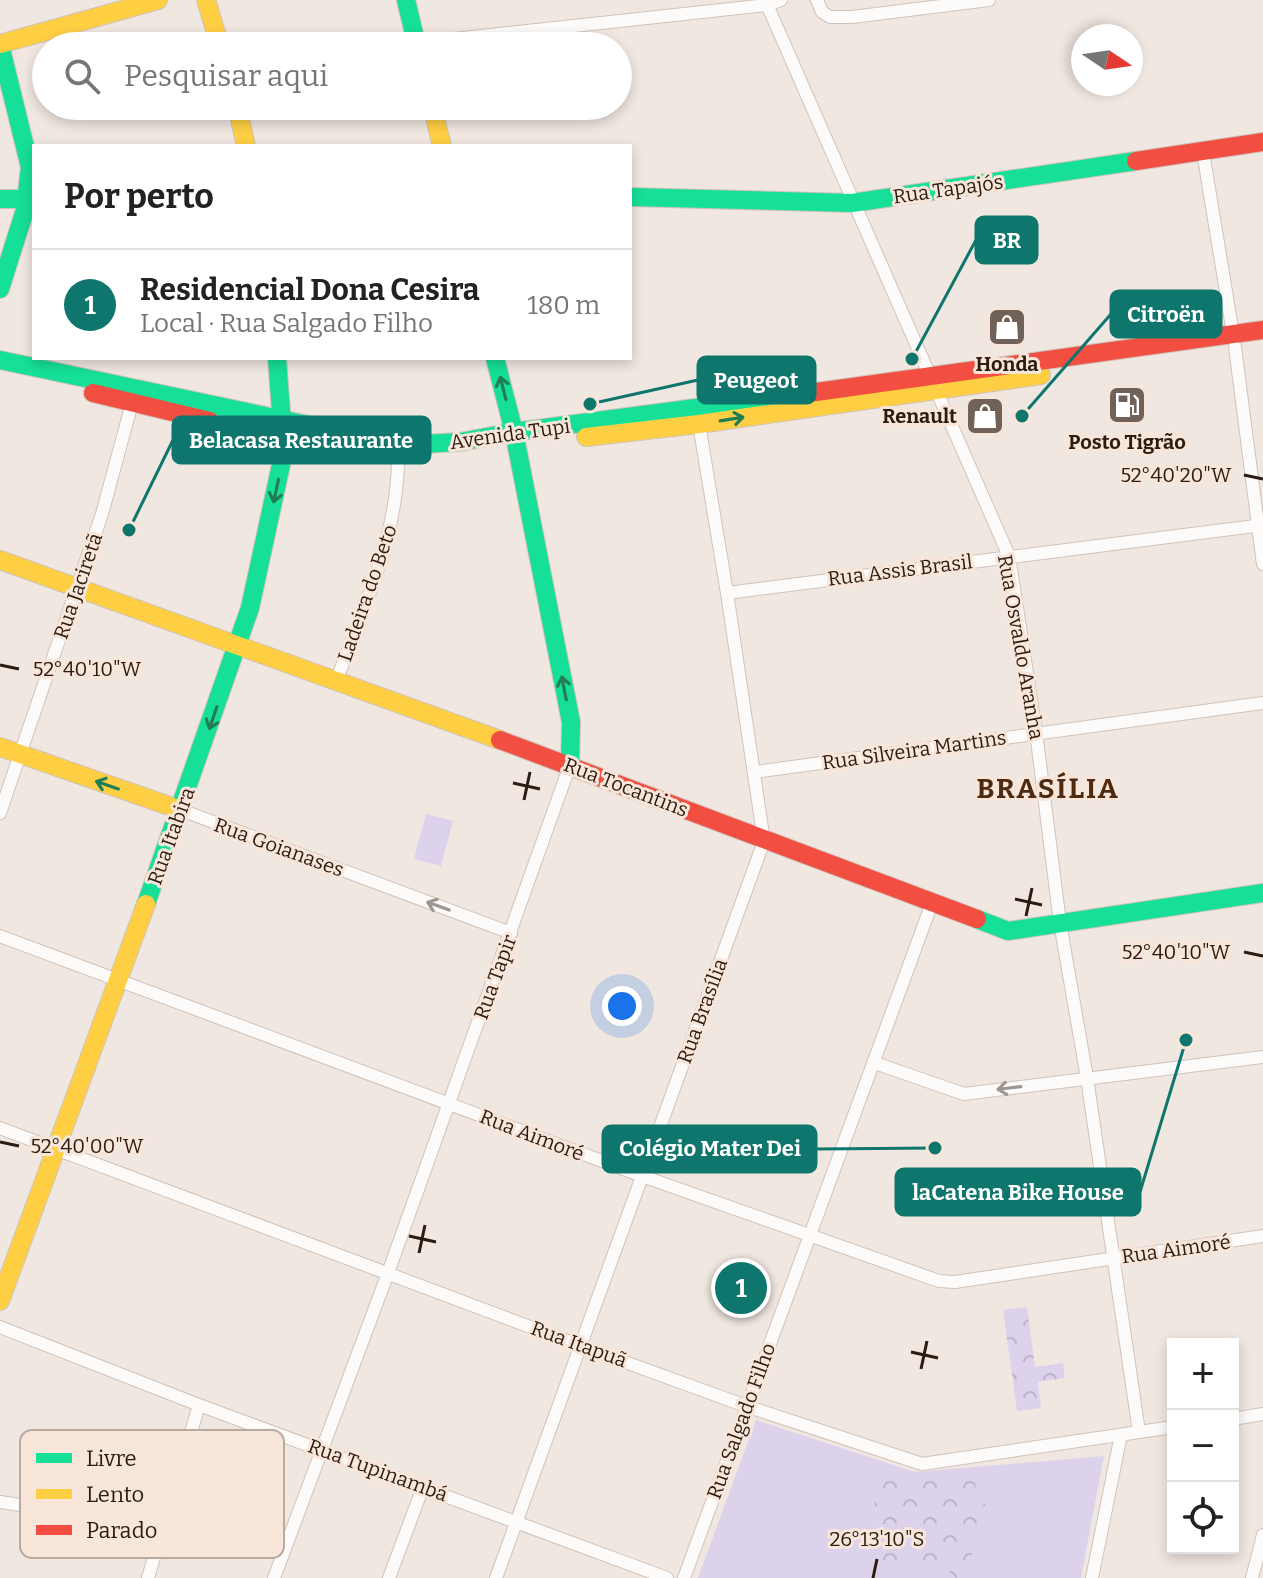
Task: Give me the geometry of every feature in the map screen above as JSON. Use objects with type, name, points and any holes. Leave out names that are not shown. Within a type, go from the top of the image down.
[{"type":"main road","points":[[43,32],[158,0]]},
{"type":"main road","points":[[206,0],[216,32]]},
{"type":"main road","points":[[406,0],[414,32]]},
{"type":"main road","points":[[0,289],[30,199],[30,167],[0,44],[32,35]]},
{"type":"main road","points":[[240,120],[246,144]]},
{"type":"main road","points":[[436,120],[442,144]]},
{"type":"main road","name":"Rua Tapajós","points":[[632,197],[852,203],[1263,142]]},
{"type":"main road","points":[[0,199],[30,199]]},
{"type":"main road","name":"Avenida Tupi","points":[[1234,341],[1263,330]]},
{"type":"main road","name":"Avenida Tupi","points":[[0,360],[398,455],[445,455],[515,439],[1234,341],[1263,343]]},
{"type":"main road","name":"Rua Itabira","points":[[0,1301],[181,810],[250,608],[284,451],[277,360]]},
{"type":"main road","name":"Rua Tapir","points":[[495,360],[515,439],[571,722],[570,765]]},
{"type":"main road","name":"Avenida Tupi","points":[[0,372],[132,403],[283,430],[403,445],[699,424],[934,383]]},
{"type":"main road","name":"Rua Tocantins","points":[[0,560],[570,765],[1008,931],[1263,893]]},
{"type":"main road","name":"Rua Goianases","points":[[0,747],[181,810]]},
{"type":"street","points":[[519,32],[781,0]]},
{"type":"street","points":[[817,0],[822,12],[830,17],[989,0]]},
{"type":"street","name":"Rua Osvaldo Aranha","points":[[766,3],[1009,556],[1036,732],[1060,923],[1087,1078],[1139,1432]]},
{"type":"street","points":[[1203,152],[1234,341],[1263,564]]},
{"type":"street","name":"Rua Jaciretã","points":[[0,813],[102,514],[132,403]]},
{"type":"street","name":"Rua Brasília","points":[[496,1578],[764,841],[699,424]]},
{"type":"street","name":"Ladeira do Beto","points":[[336,682],[390,537],[398,482],[398,455]]},
{"type":"street","name":"Rua Assis Brasil","points":[[727,593],[1260,526]]},
{"type":"street","name":"Rua Silveira Martins","points":[[755,772],[1263,703]]},
{"type":"street","name":"Rua Tapir","points":[[284,1552],[388,1273],[570,765]]},
{"type":"street","name":"Rua Goianases","points":[[181,810],[511,933]]},
{"type":"street","name":"Rua Salgado Filho","points":[[684,1578],[932,903]]},
{"type":"street","name":"Rua Aimoré","points":[[0,936],[642,1176],[939,1281],[955,1282],[1263,1236]]},
{"type":"street","points":[[875,1063],[964,1094],[1263,1057]]},
{"type":"street","name":"Rua Itapuã","points":[[0,1128],[581,1346],[746,1406],[922,1464],[1167,1428]]},
{"type":"street","name":"Rua Tupinambá","points":[[0,1327],[269,1430]]},
{"type":"street","points":[[192,1430],[199,1405]]},
{"type":"street","points":[[1239,1418],[1263,1414]]},
{"type":"street","name":"Rua Tupinambá","points":[[284,1435],[667,1578]]},
{"type":"street","points":[[1092,1578],[1121,1435]]},
{"type":"street","points":[[389,1578],[423,1487]]},
{"type":"street","points":[[0,1502],[20,1505]]},
{"type":"street","points":[[1252,1578],[1263,1535]]},
{"type":"street","points":[[148,1578],[154,1558]]},
{"type":"street","name":"Rua Tapir","points":[[274,1578],[282,1558]]},
{"type":"green space","points":[[426,814],[453,821],[441,866],[414,859]]},
{"type":"green space","points":[[1027,1307],[1035,1367],[1063,1363],[1065,1378],[1038,1382],[1041,1408],[1017,1411],[1003,1310]]},
{"type":"green space","points":[[756,1420],[915,1472],[1104,1456],[1081,1578],[698,1578]]},
{"type":"green space","points":[[974,1469],[977,1505],[995,1503],[997,1523],[988,1519],[961,1578],[948,1578],[950,1571],[905,1554],[899,1570],[856,1553],[884,1477]]},
{"type":"traffic: fast","points":[[406,0],[414,32]]},
{"type":"traffic: fast","points":[[0,45],[30,167],[25,210],[0,289]]},
{"type":"traffic: fast","points":[[632,197],[852,203],[1136,161]]},
{"type":"traffic: fast","points":[[0,199],[32,199]]},
{"type":"traffic: fast","points":[[0,360],[403,445],[460,442],[809,393]]},
{"type":"traffic: fast","points":[[146,904],[250,608],[284,451],[277,360]]},
{"type":"traffic: fast","points":[[496,360],[514,432],[571,722],[570,765]]},
{"type":"traffic: fast","points":[[977,919],[1008,931],[1263,893]]},
{"type":"traffic: slow","points":[[43,32],[158,0]]},
{"type":"traffic: slow","points":[[206,0],[216,32]]},
{"type":"traffic: slow","points":[[0,44],[32,35]]},
{"type":"traffic: slow","points":[[240,120],[246,144]]},
{"type":"traffic: slow","points":[[436,120],[442,144]]},
{"type":"traffic: slow","points":[[586,437],[1041,375]]},
{"type":"traffic: slow","points":[[0,560],[500,740]]},
{"type":"traffic: slow","points":[[0,747],[181,810]]},
{"type":"traffic: slow","points":[[0,1301],[146,904]]},
{"type":"traffic: jam","points":[[1136,161],[1263,142]]},
{"type":"traffic: jam","points":[[809,393],[1263,330]]},
{"type":"traffic: jam","points":[[93,393],[210,421]]},
{"type":"traffic: jam","points":[[500,740],[977,919]]},
{"type":"place","name":"Honda","points":[[1007,327]]},
{"type":"place","name":"BR","points":[[912,359]]},
{"type":"place","name":"Peugeot","points":[[590,404]]},
{"type":"place","name":"Posto Tigrão","points":[[1127,405]]},
{"type":"place","name":"Renault","points":[[985,416]]},
{"type":"place","name":"Citroën","points":[[1022,416]]},
{"type":"place","name":"Belacasa Restaurante","points":[[129,530]]},
{"type":"place","name":"laCatena Bike House","points":[[1186,1040]]},
{"type":"place","name":"Colégio Mater Dei","points":[[935,1148]]},
{"type":"place","name":"Residencial Dona Cesira","points":[[741,1288]]},
{"type":"district","name":"BRASÍLIA","points":[[1048,788]]}]
